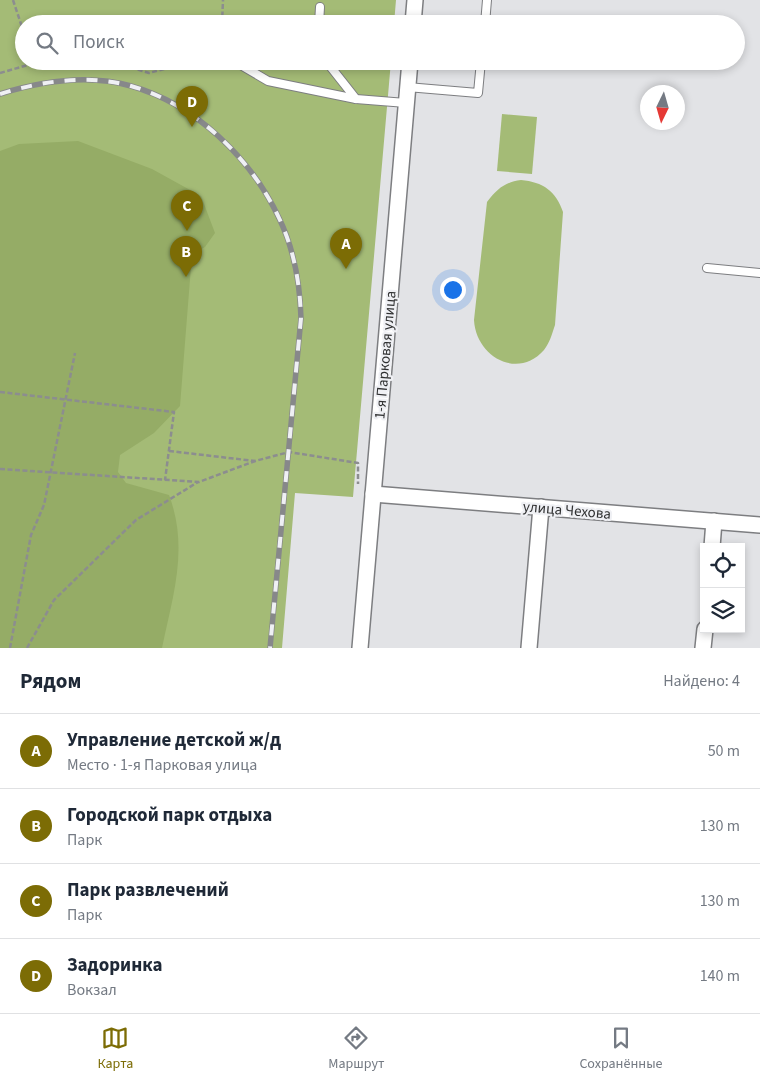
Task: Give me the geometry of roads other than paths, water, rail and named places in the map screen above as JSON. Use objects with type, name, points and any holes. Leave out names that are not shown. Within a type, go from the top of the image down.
[{"type":"street","points":[[414,15],[415,0]]},
{"type":"street","name":"1-я Парковая улица","points":[[360,648],[409,70]]},
{"type":"street","name":"улица Чехова","points":[[373,494],[760,525]]},
{"type":"street","points":[[529,648],[541,508]]},
{"type":"street","points":[[712,543],[714,522]]},
{"type":"street","points":[[703,648],[705,633]]},
{"type":"lane","points":[[485,15],[487,0]]},
{"type":"lane","points":[[320,8],[320,15]]},
{"type":"lane","points":[[249,70],[268,81],[356,99],[406,103]]},
{"type":"lane","points":[[333,70],[356,99]]},
{"type":"lane","points":[[407,87],[478,93],[480,70]]},
{"type":"lane","points":[[708,268],[760,272]]},
{"type":"railway","points":[[0,94],[49,83],[82,80],[115,82],[155,94],[199,120],[218,136],[253,175],[279,218],[289,242],[295,267],[301,318],[270,648]]},
{"type":"place","name":"Задоринка","points":[[192,127]]},
{"type":"place","name":"Парк развлечений","points":[[187,231]]},
{"type":"place","name":"Управление детской ж/д","points":[[346,269]]},
{"type":"place","name":"Городской парк отдыха","points":[[186,277]]}]
